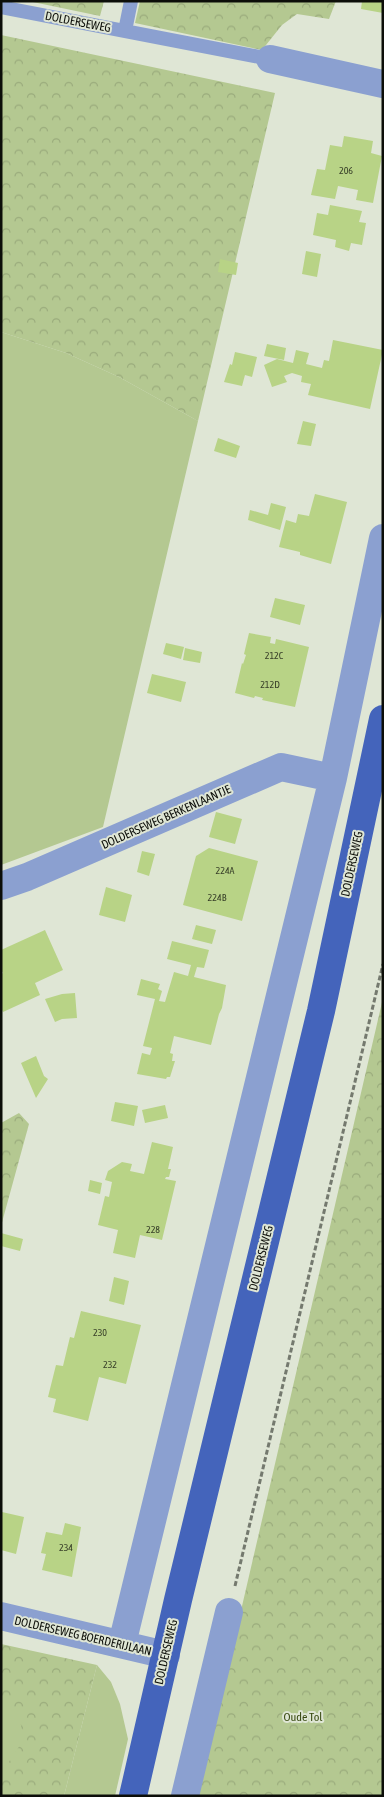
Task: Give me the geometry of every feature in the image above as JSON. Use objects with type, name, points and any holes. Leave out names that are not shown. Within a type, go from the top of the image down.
[{"type":"main road","name":"DOLDERSEWEG","points":[[133,1796],[321,1011],[383,720]]},
{"type":"street","points":[[270,59],[383,84]]},
{"type":"street","points":[[122,1644],[333,778],[383,538]]},
{"type":"street","name":"DOLDERSEWEG BERKENLAANTJE","points":[[1,886],[27,877],[281,766],[333,778]]},
{"type":"street","points":[[185,1796],[230,1612]]},
{"type":"street","name":"DOLDERSEWEG BOERDERIJLAAN","points":[[1,1616],[166,1655]]},
{"type":"lane","points":[[125,31],[131,1]]},
{"type":"lane","name":"DOLDERSEWEG","points":[[1,8],[270,59]]},
{"type":"path","points":[[230,1612],[383,964]]},
{"type":"green space","points":[[28,1],[104,1],[100,16]]},
{"type":"green space","points":[[140,1],[336,1],[329,19],[297,14],[282,25],[262,50],[135,23]]},
{"type":"green space","points":[[1,35],[275,93],[198,421],[119,377],[66,353],[1,332]]},
{"type":"green space","points":[[1,332],[66,353],[119,377],[198,421],[103,827],[1,865]]},
{"type":"green space","name":"Oude Tol","points":[[383,998],[383,1796],[198,1796]]},
{"type":"green space","points":[[19,1113],[29,1124],[1,1226],[1,1123]]},
{"type":"green space","points":[[1,1644],[97,1665],[64,1796],[1,1796],[1,1774],[22,1742],[21,1725],[6,1701],[1,1700]]},
{"type":"green space","points":[[97,1665],[111,1682],[120,1704],[128,1739],[115,1796],[64,1796]]},
{"type":"green space","points":[[1,1667],[55,1679],[1,1796]]},
{"type":"building","points":[[362,1],[383,1],[383,13],[361,9]]},
{"type":"building","points":[[344,136],[373,141],[371,153],[382,156],[373,203],[356,200],[358,190],[338,186],[335,199],[311,195],[317,169],[325,170],[330,145],[342,147]]},
{"type":"building","points":[[330,205],[362,211],[359,222],[366,223],[362,245],[351,243],[349,251],[335,247],[336,240],[313,235],[317,213],[328,215]]},
{"type":"building","points":[[306,251],[321,254],[317,277],[302,274]]},
{"type":"building","points":[[220,259],[238,263],[236,275],[218,272]]},
{"type":"building","points":[[333,340],[383,350],[370,409],[308,395],[311,384],[301,382],[302,376],[292,373],[284,376],[287,382],[272,387],[264,365],[277,359],[293,363],[296,350],[309,353],[306,364],[322,368],[324,360],[329,361]]},
{"type":"building","points":[[267,344],[286,348],[284,360],[264,356]]},
{"type":"building","points":[[235,352],[257,357],[252,377],[245,375],[242,386],[224,382],[230,364],[232,365]]},
{"type":"building","points":[[303,421],[316,424],[311,446],[297,444]]},
{"type":"building","points":[[218,438],[240,446],[236,458],[214,451]]},
{"type":"building","points":[[315,494],[347,502],[331,564],[300,555],[300,552],[279,547],[286,520],[296,523],[298,514],[309,516]]},
{"type":"building","points":[[271,503],[286,507],[280,530],[248,520],[250,510],[268,515]]},
{"type":"building","points":[[275,598],[305,605],[300,625],[270,617]]},
{"type":"building","points":[[249,633],[271,637],[270,643],[275,644],[276,639],[309,647],[295,707],[262,700],[263,698],[255,696],[254,698],[235,693],[242,663],[246,655],[244,654]]},
{"type":"building","points":[[166,643],[184,647],[181,659],[163,654]]},
{"type":"building","points":[[185,648],[202,652],[200,663],[183,660]]},
{"type":"building","points":[[152,674],[186,682],[181,702],[147,693]]},
{"type":"building","points":[[216,812],[242,819],[235,844],[209,837]]},
{"type":"building","points":[[209,848],[258,861],[242,921],[183,905],[196,856]]},
{"type":"building","points":[[142,851],[155,854],[149,876],[137,872]]},
{"type":"building","points":[[106,887],[132,895],[125,922],[99,915]]},
{"type":"building","points":[[196,925],[216,930],[212,944],[192,939]]},
{"type":"building","points":[[45,930],[63,970],[35,983],[40,995],[3,1012],[1,1008],[1,974],[3,973],[1,970],[1,950]]},
{"type":"building","points":[[172,941],[209,950],[204,968],[197,967],[194,977],[226,985],[222,1008],[211,1045],[174,1036],[170,1053],[173,1054],[172,1061],[175,1061],[170,1077],[166,1079],[137,1074],[142,1053],[150,1055],[152,1048],[143,1046],[155,999],[137,995],[141,979],[160,984],[158,989],[162,991],[159,1001],[165,1002],[174,972],[188,976],[191,965],[167,959]]},
{"type":"building","points":[[75,993],[77,1018],[62,1019],[55,1022],[45,999],[62,994]]},
{"type":"building","points":[[36,1056],[44,1076],[48,1079],[36,1098],[21,1063]]},
{"type":"building","points":[[115,1102],[138,1106],[134,1126],[111,1121]]},
{"type":"building","points":[[165,1105],[168,1118],[145,1123],[142,1110]]},
{"type":"building","points":[[152,1142],[173,1147],[168,1169],[171,1169],[169,1177],[165,1179],[176,1181],[162,1240],[140,1235],[135,1258],[113,1253],[118,1230],[98,1225],[105,1196],[109,1197],[112,1182],[105,1180],[108,1171],[122,1162],[132,1164],[130,1171],[144,1174]]},
{"type":"building","points":[[90,1180],[102,1183],[100,1194],[88,1191]]},
{"type":"building","points":[[1,1233],[23,1239],[20,1251],[1,1246]]},
{"type":"building","points":[[114,1277],[129,1281],[124,1305],[109,1301]]},
{"type":"building","points":[[81,1311],[141,1325],[126,1384],[99,1377],[88,1421],[53,1412],[56,1399],[48,1397],[56,1365],[63,1366],[70,1337],[74,1338]]},
{"type":"building","points":[[2,1512],[24,1517],[16,1554],[1,1550]]},
{"type":"building","points":[[65,1523],[81,1527],[72,1577],[42,1570],[46,1554],[41,1553],[46,1532],[62,1535]]}]
